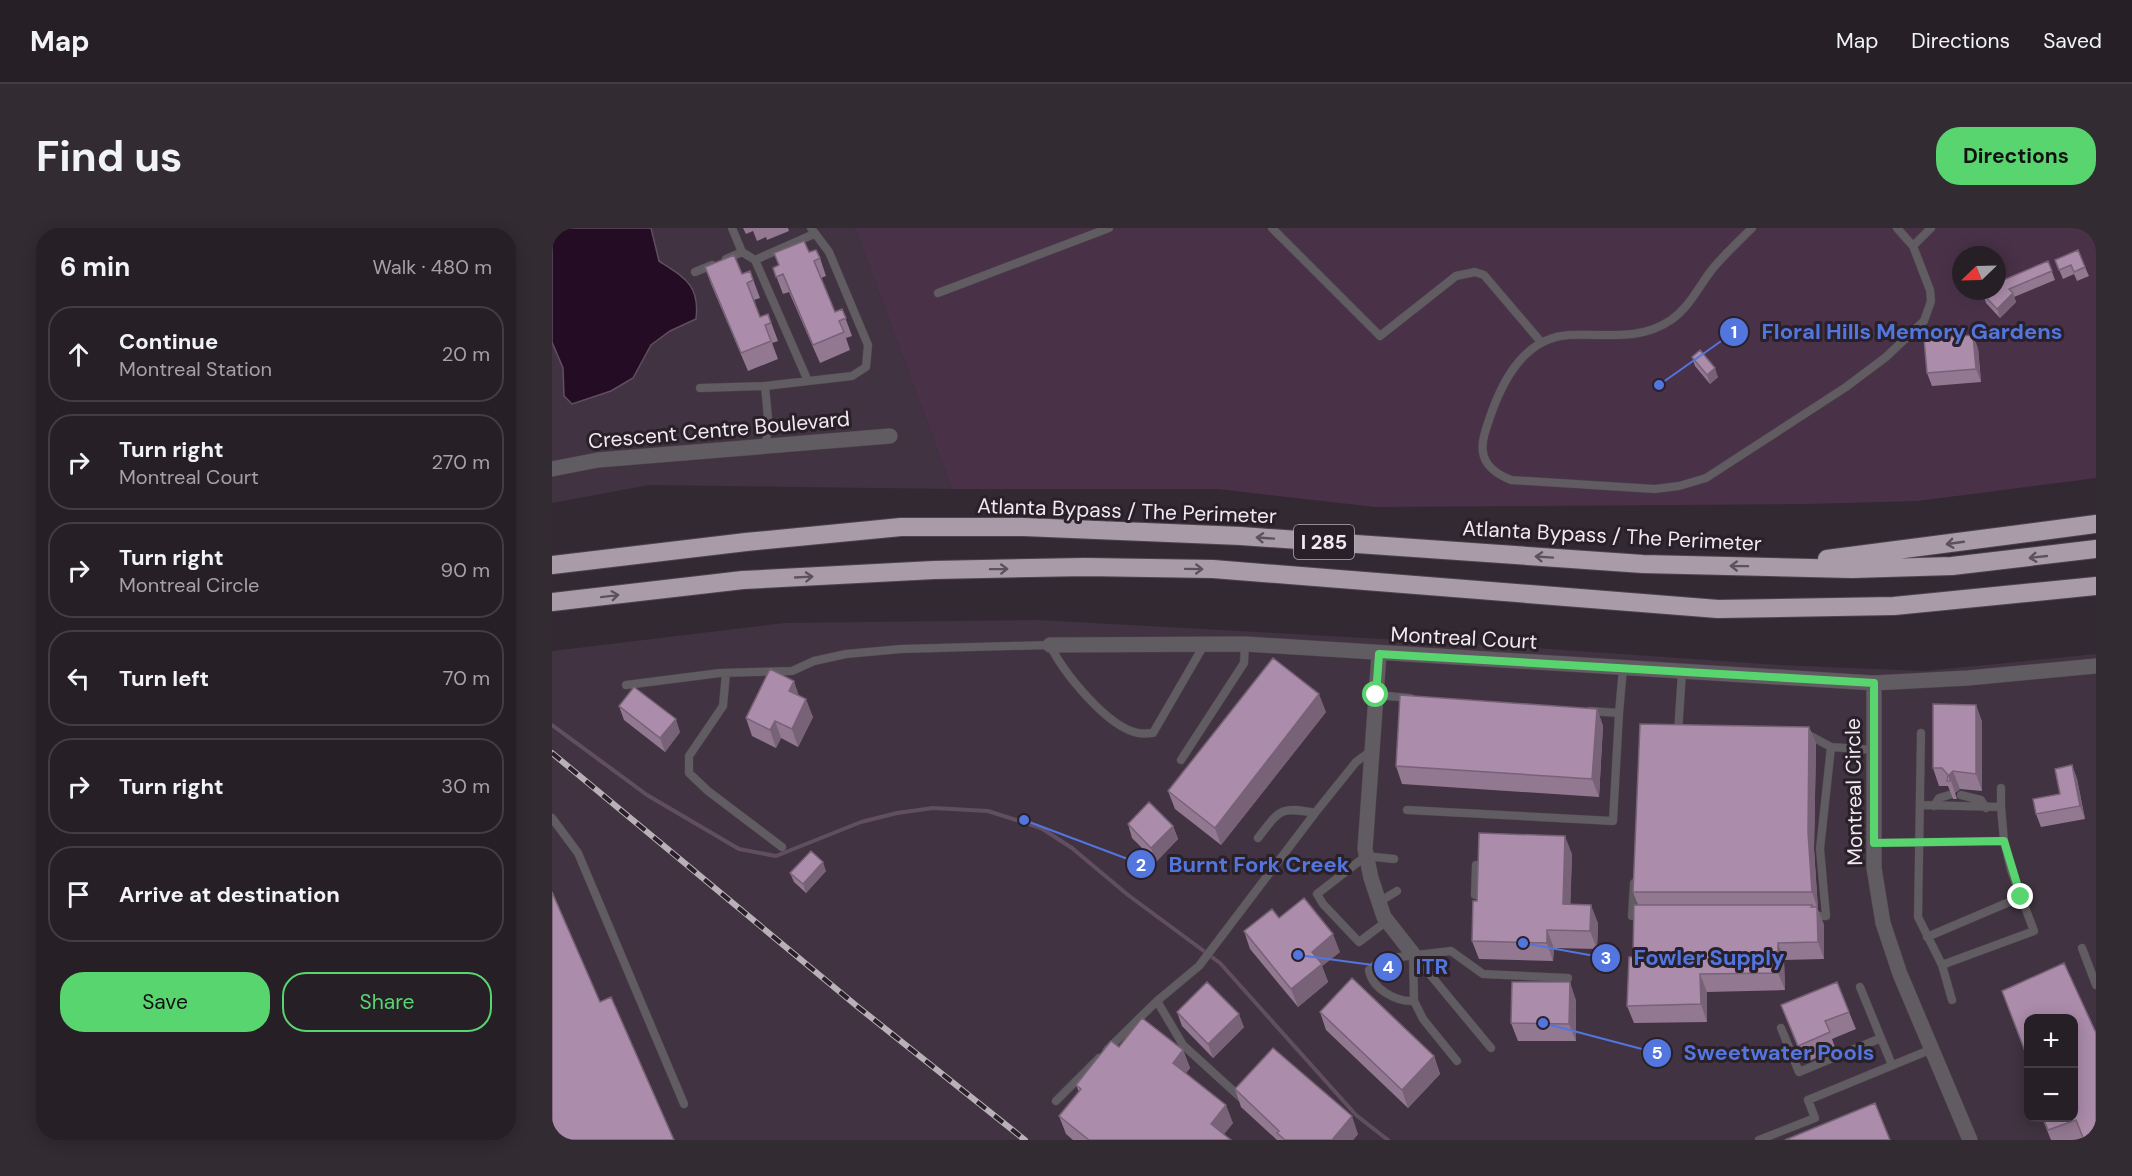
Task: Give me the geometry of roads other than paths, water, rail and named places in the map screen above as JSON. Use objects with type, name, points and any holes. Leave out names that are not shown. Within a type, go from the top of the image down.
[{"type":"highway","points":[[1775,566],[2096,524]]},
{"type":"highway","name":"Atlanta Bypass / The Perimeter","points":[[552,565],[746,542],[901,527],[1024,527],[1241,536],[1642,564],[1852,569],[1952,566],[2096,549]]},
{"type":"highway","name":"I 285","points":[[552,603],[743,580],[934,570],[1085,567],[1213,569],[1718,609],[1894,606],[2096,586]]},
{"type":"street","name":"Crescent Centre Boulevard","points":[[552,469],[598,460],[890,436]]},
{"type":"street","name":"Montreal Court","points":[[1050,645],[1245,644],[1874,683]]},
{"type":"street","points":[[1379,654],[1366,856],[1387,921],[1413,954]]},
{"type":"street","points":[[1874,683],[1968,678],[2096,666]]},
{"type":"street","name":"Montreal Circle","points":[[1874,683],[1874,868],[1883,923],[1900,974],[1970,1140]]},
{"type":"lane","points":[[732,228],[742,252],[755,260],[808,381]]},
{"type":"lane","points":[[938,293],[1109,228]]},
{"type":"lane","points":[[1272,228],[1380,336],[1456,276],[1475,272],[1484,275],[1541,342]]},
{"type":"lane","points":[[1752,228],[1713,268],[1689,304],[1669,321],[1637,334],[1620,337],[1567,335],[1541,342],[1519,360],[1494,400],[1482,445],[1486,464],[1493,473],[1511,480],[1655,489],[1679,486],[1706,478],[1846,387],[1886,357],[1924,321],[1931,301],[1930,290],[1913,246],[1897,228]]},
{"type":"lane","points":[[1913,246],[1931,228]]},
{"type":"lane","points":[[700,388],[765,386],[852,376],[866,367],[868,345],[829,252],[812,231],[755,260]]},
{"type":"lane","points":[[695,272],[742,252]]},
{"type":"lane","points":[[765,386],[768,418],[766,445]]},
{"type":"lane","points":[[1181,760],[1244,663],[1245,644]]},
{"type":"lane","points":[[626,685],[726,673],[792,671],[814,662],[846,654],[902,649],[1050,645],[1068,677],[1111,717],[1138,734],[1153,733],[1204,645]]},
{"type":"lane","points":[[1407,810],[1613,821],[1623,668]]},
{"type":"lane","points":[[1678,733],[1682,672]]},
{"type":"lane","points":[[726,673],[723,706],[689,756],[689,773],[708,791],[782,847]]},
{"type":"lane","points":[[1376,695],[1422,699]]},
{"type":"lane","points":[[1584,710],[1619,713]]},
{"type":"lane","points":[[1798,732],[1809,733],[1831,747],[1874,750]]},
{"type":"lane","points":[[1668,733],[1689,733]]},
{"type":"lane","points":[[1921,733],[1918,917],[1942,965],[1952,1000]]},
{"type":"lane","points":[[1803,916],[1826,916],[1820,849],[1831,747]]},
{"type":"lane","points":[[1056,1101],[1157,1001],[1202,962],[1356,762],[1371,752]]},
{"type":"lane","points":[[1942,965],[2034,931],[2004,841],[2001,788]]},
{"type":"lane","points":[[1934,806],[1939,798],[1948,795]]},
{"type":"lane","points":[[1962,795],[1981,800],[1986,808]]},
{"type":"lane","points":[[1920,805],[2001,807]]},
{"type":"lane","points":[[1258,838],[1279,812],[1291,808],[1315,813]]},
{"type":"lane","points":[[552,818],[578,853],[684,1104]]},
{"type":"lane","points":[[1874,843],[2004,841]]},
{"type":"lane","points":[[1387,921],[1359,942],[1323,904],[1317,894],[1366,856],[1394,859]]},
{"type":"lane","points":[[1475,895],[1476,865]]},
{"type":"lane","points":[[1634,871],[1632,916],[1655,916]]},
{"type":"lane","points":[[1379,902],[1397,891]]},
{"type":"lane","points":[[1927,937],[2021,897]]},
{"type":"lane","points":[[2082,948],[2096,985]]},
{"type":"lane","points":[[1414,1001],[1389,996],[1370,975],[1370,970],[1382,959],[1451,951],[1483,974],[1568,978]]},
{"type":"lane","points":[[1413,954],[1414,1001],[1423,1019],[1457,1061]]},
{"type":"lane","points":[[1413,954],[1491,1048]]},
{"type":"lane","points":[[1860,987],[1892,1065]]},
{"type":"lane","points":[[1157,1001],[1183,1045],[1240,1097]]},
{"type":"lane","points":[[1781,1028],[1799,1072],[1881,1038]]},
{"type":"lane","points":[[1759,1140],[1815,1118],[1808,1100],[1932,1049]]},
{"type":"waterway","points":[[552,725],[647,795],[739,849],[776,856],[861,822],[897,813],[933,808],[988,811],[1041,828],[1072,848],[1128,895],[1220,963],[1356,1115],[1388,1140]]},
{"type":"railway","points":[[552,753],[858,1007],[1025,1140]]},
{"type":"place","name":"Floral Hills Memory Gardens","points":[[1659,385]]},
{"type":"place","name":"Burnt Fork Creek","points":[[1024,820]]},
{"type":"place","name":"Fowler Supply","points":[[1523,943]]},
{"type":"place","name":"ITR","points":[[1298,955]]},
{"type":"place","name":"Sweetwater Pools","points":[[1543,1023]]}]
